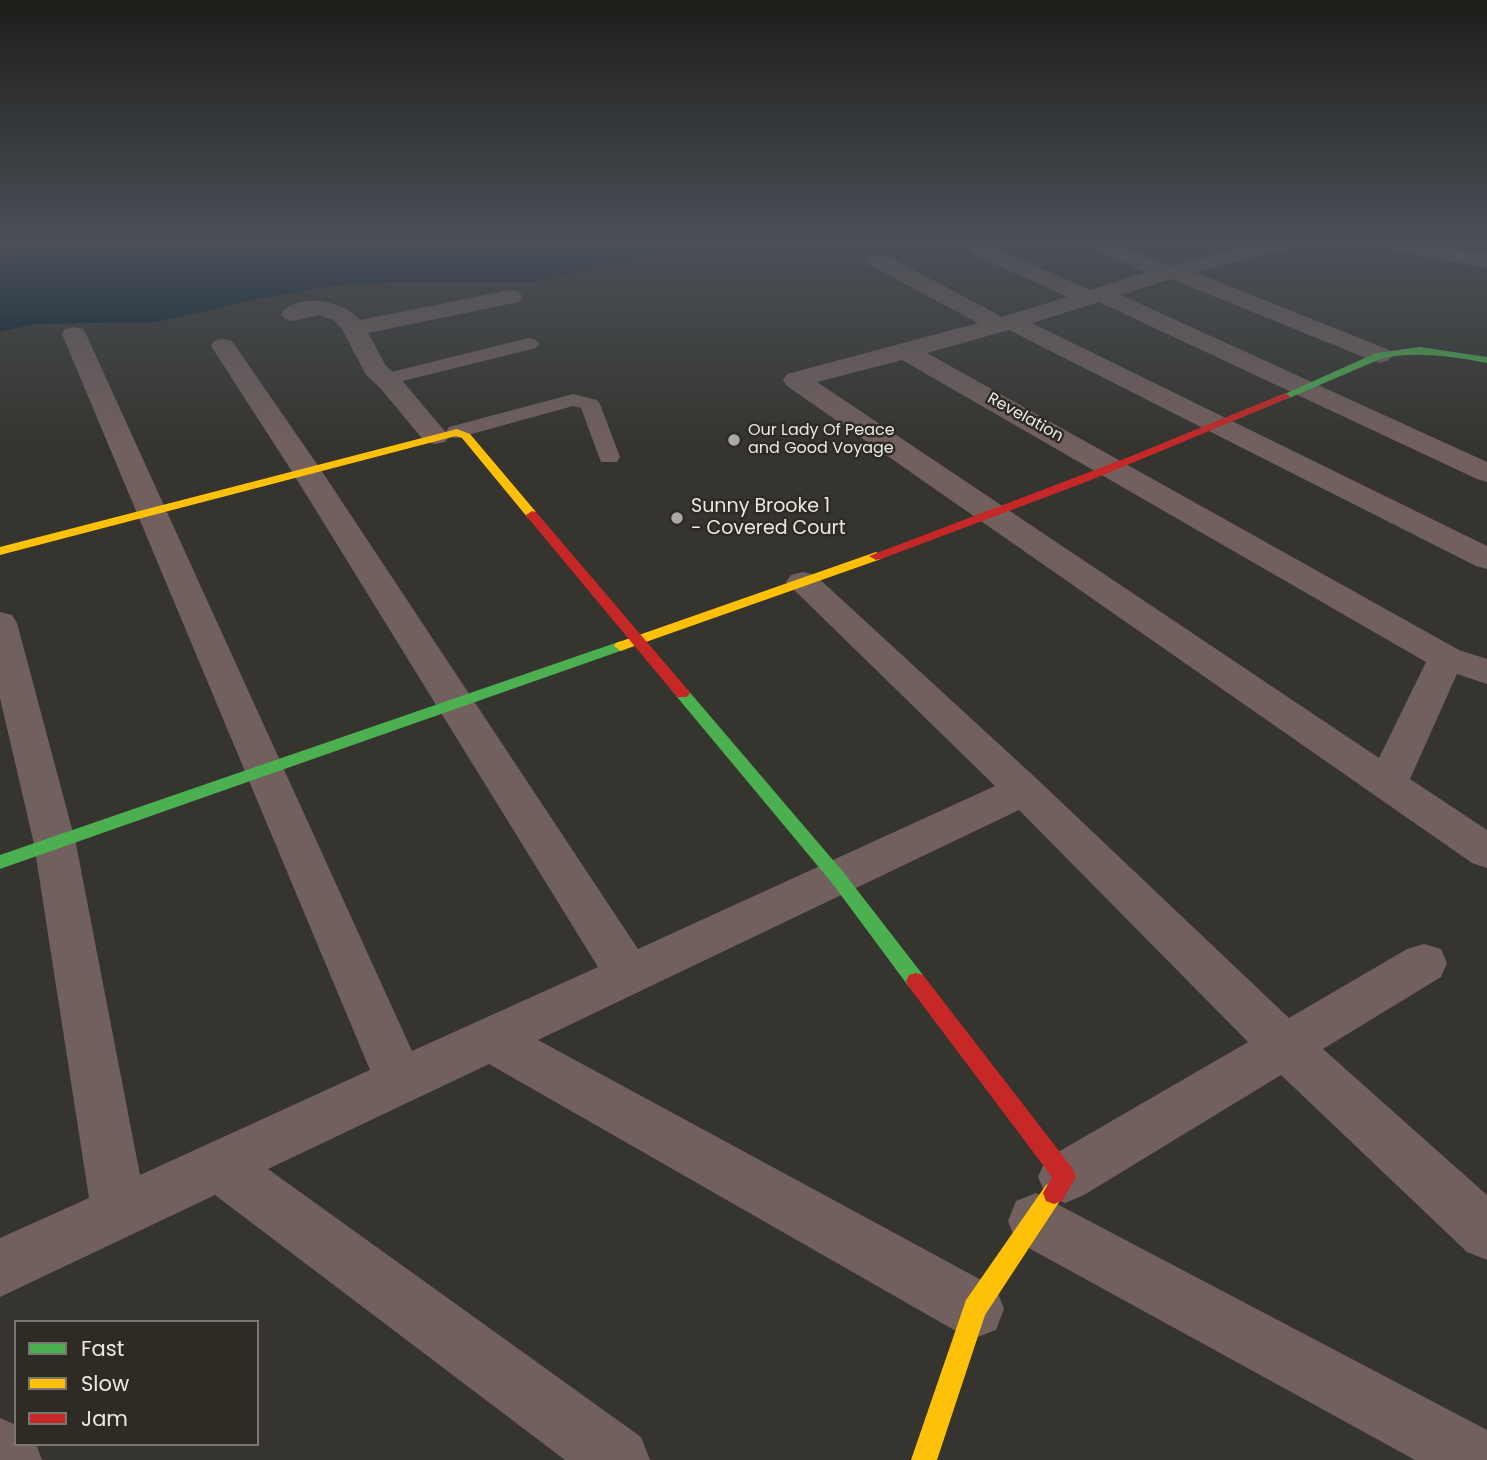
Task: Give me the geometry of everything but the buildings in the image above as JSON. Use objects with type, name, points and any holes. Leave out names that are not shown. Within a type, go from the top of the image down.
[{"type":"street","points":[[293,314],[299,312]]},
{"type":"street","points":[[334,312],[349,320],[375,370],[446,434]]},
{"type":"street","points":[[354,329],[437,312]]},
{"type":"street","points":[[983,312],[1487,559]]},
{"type":"street","points":[[1041,312],[796,380],[1487,852]]},
{"type":"street","points":[[1131,312],[1487,473]]},
{"type":"street","points":[[1270,312],[1380,355]]},
{"type":"street","points":[[74,334],[400,1081]]},
{"type":"street","points":[[223,346],[306,470],[629,975]]},
{"type":"street","points":[[0,862],[990,515],[1217,426],[1380,355],[1405,348],[1439,350],[1487,360]]},
{"type":"street","name":"Revelation","points":[[905,351],[1446,658],[1487,672]]},
{"type":"street","points":[[0,551],[446,434],[466,436],[838,878],[1050,1199],[1479,1460]]},
{"type":"street","points":[[803,582],[1024,790],[1286,1047],[1487,1232]]},
{"type":"street","points":[[0,623],[55,844],[119,1213]]},
{"type":"street","points":[[1387,784],[1446,658]]},
{"type":"street","points":[[0,1268],[1024,790]]},
{"type":"street","points":[[924,1460],[975,1309],[1050,1199],[1286,1047],[1424,963]]},
{"type":"street","points":[[491,1040],[975,1309]]},
{"type":"street","points":[[218,1164],[618,1460]]},
{"type":"street","points":[[0,1450],[10,1460]]},
{"type":"lane","points":[[386,379],[529,344]]},
{"type":"lane","points":[[446,434],[572,400],[583,400],[590,404],[609,457]]},
{"type":"water","points":[[0,312],[200,312],[157,322],[34,324],[0,332]]},
{"type":"traffic: fast","points":[[1285,396],[1380,355],[1394,352],[1433,351],[1487,360]]},
{"type":"traffic: fast","points":[[0,862],[621,646]]},
{"type":"traffic: fast","points":[[682,693],[838,878],[916,981]]},
{"type":"traffic: slow","points":[[0,551],[457,432],[466,436],[532,515]]},
{"type":"traffic: slow","points":[[621,646],[876,556]]},
{"type":"traffic: slow","points":[[924,1460],[975,1309],[1054,1193]]},
{"type":"traffic: jam","points":[[876,556],[1082,479],[1285,396]]},
{"type":"traffic: jam","points":[[532,515],[682,693]]},
{"type":"traffic: jam","points":[[916,981],[1065,1177],[1054,1193]]},
{"type":"place","name":"Our Lady Of Peace and Good Voyage","points":[[734,440]]},
{"type":"place","name":"Sunny Brooke 1 - Covered Court","points":[[677,518]]}]
